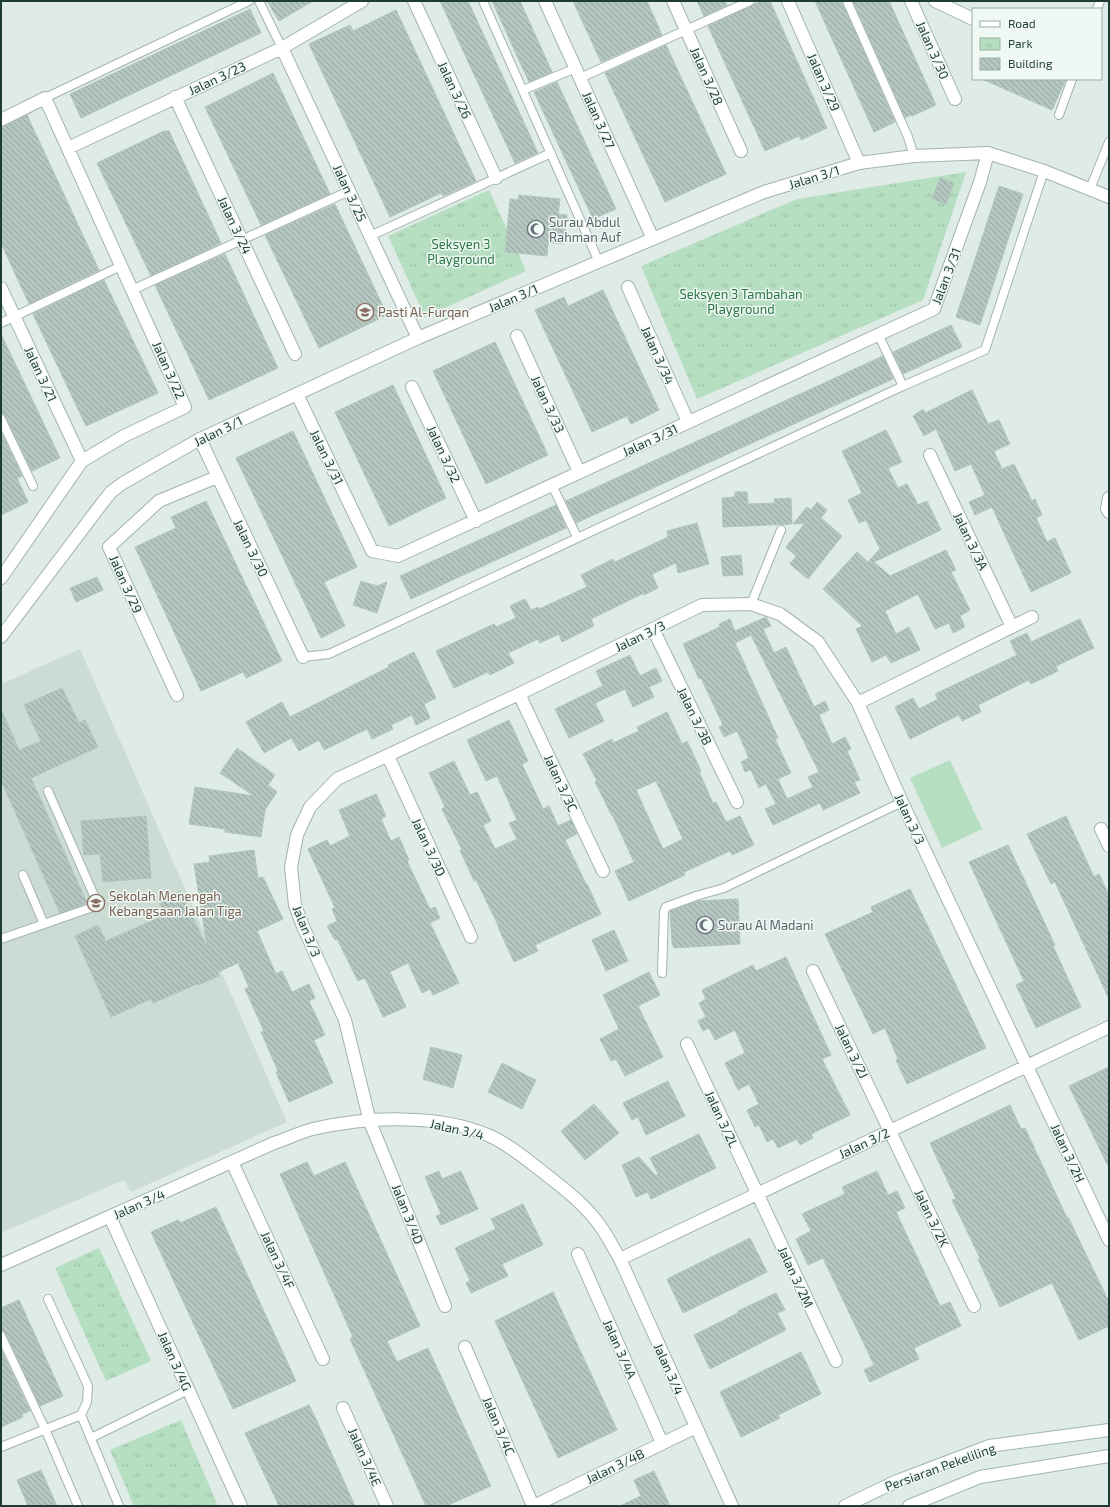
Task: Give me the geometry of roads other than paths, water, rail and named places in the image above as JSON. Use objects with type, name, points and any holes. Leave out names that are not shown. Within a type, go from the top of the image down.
[{"type":"street","name":"Jalan 3/23","points":[[68,148],[282,48],[362,1]]},
{"type":"street","name":"Jalan 3/26","points":[[414,1],[496,178]]},
{"type":"street","name":"Jalan 3/27","points":[[545,1],[653,239]]},
{"type":"street","name":"Jalan 3/28","points":[[673,1],[741,151]]},
{"type":"street","name":"Jalan 3/29","points":[[788,1],[860,163]]},
{"type":"street","name":"Jalan 3/30","points":[[911,1],[955,99]]},
{"type":"street","points":[[935,1],[972,19]]},
{"type":"street","name":"Jalan 3/25","points":[[282,48],[418,338]]},
{"type":"street","name":"Jalan 3/24","points":[[176,97],[295,354]]},
{"type":"street","points":[[1,120],[45,98]]},
{"type":"street","name":"Jalan 3/22","points":[[1,577],[82,460],[124,436],[185,407],[45,98]]},
{"type":"street","name":"Jalan 3/1","points":[[1,637],[102,502],[123,483],[200,439],[418,338],[764,192],[860,163],[914,156],[988,153],[1044,172],[1109,197]]},
{"type":"street","name":"Jalan 3/31","points":[[297,394],[372,551],[398,556],[934,309],[980,182],[988,153]]},
{"type":"street","name":"Jalan 3/34","points":[[628,287],[688,422]]},
{"type":"street","name":"Jalan 3/21","points":[[1,288],[82,460]]},
{"type":"street","name":"Jalan 3/33","points":[[517,336],[579,472]]},
{"type":"street","name":"Jalan 3/32","points":[[412,387],[476,521]]},
{"type":"street","name":"Jalan 3/30","points":[[200,439],[217,478],[303,657]]},
{"type":"street","name":"Jalan 3/3A","points":[[930,455],[1012,627]]},
{"type":"street","name":"Jalan 3/29","points":[[177,695],[109,547],[159,501],[217,478]]},
{"type":"street","points":[[1109,498],[1109,512]]},
{"type":"street","name":"Jalan 3/3","points":[[370,1122],[346,1020],[302,924],[295,905],[291,867],[297,836],[310,807],[338,779],[702,606],[751,604],[780,614],[818,642],[858,703],[902,802],[1027,1066]]},
{"type":"street","points":[[858,703],[1032,617]]},
{"type":"street","name":"Jalan 3/3B","points":[[653,629],[737,802]]},
{"type":"street","name":"Jalan 3/3C","points":[[519,694],[602,871]]},
{"type":"street","name":"Jalan 3/3D","points":[[388,756],[471,937]]},
{"type":"street","points":[[1101,830],[1109,846]]},
{"type":"street","name":"Jalan 3/2J","points":[[813,971],[890,1131]]},
{"type":"street","name":"Jalan 3/2","points":[[620,1259],[1109,1027]]},
{"type":"street","name":"Jalan 3/2L","points":[[687,1044],[757,1193]]},
{"type":"street","name":"Jalan 3/2H","points":[[1027,1066],[1109,1240]]},
{"type":"street","name":"Jalan 3/4","points":[[1,1265],[232,1162],[312,1130],[342,1124],[406,1119],[438,1122],[464,1127],[489,1136],[514,1150],[565,1190],[587,1210],[603,1230],[620,1259],[732,1506]]},
{"type":"street","name":"Jalan 3/4D","points":[[370,1122],[445,1306]]},
{"type":"street","name":"Jalan 3/2K","points":[[890,1131],[974,1306]]},
{"type":"street","name":"Jalan 3/4F","points":[[232,1162],[323,1359]]},
{"type":"street","name":"Jalan 3/2M","points":[[757,1193],[836,1361]]},
{"type":"street","name":"Jalan 3/4G","points":[[110,1217],[241,1506]]},
{"type":"street","name":"Jalan 3/4A","points":[[578,1254],[662,1443]]},
{"type":"street","name":"Jalan 3/4C","points":[[465,1347],[534,1506]]},
{"type":"street","name":"Jalan 3/4E","points":[[343,1408],[387,1506]]},
{"type":"street","name":"Jalan 3/4B","points":[[534,1506],[696,1427]]},
{"type":"street","name":"Persiaran Pekeliling","points":[[845,1506],[897,1480],[988,1446],[1109,1430]]},
{"type":"street","name":"Persiaran Pekeliling","points":[[909,1506],[980,1478],[1109,1456]]},
{"type":"lane","points":[[45,98],[249,1]]},
{"type":"lane","points":[[260,1],[282,48]]},
{"type":"lane","points":[[483,1],[599,262]]},
{"type":"lane","points":[[523,90],[578,73],[686,30],[750,1]]},
{"type":"lane","points":[[847,1],[908,137],[914,156]]},
{"type":"lane","points":[[1059,115],[1072,80]]},
{"type":"lane","points":[[1090,189],[1107,153],[1109,142]]},
{"type":"lane","points":[[370,236],[551,153]]},
{"type":"lane","points":[[303,657],[329,654],[902,386],[985,350],[1044,172]]},
{"type":"lane","points":[[132,290],[349,191]]},
{"type":"lane","points":[[1,323],[121,266]]},
{"type":"lane","points":[[878,334],[902,386]]},
{"type":"lane","points":[[1,418],[33,486]]},
{"type":"lane","points":[[552,485],[577,537]]},
{"type":"lane","points":[[751,604],[781,530]]},
{"type":"lane","points":[[1,939],[93,907],[96,904],[96,900],[48,791]]},
{"type":"lane","points":[[662,973],[664,912],[666,907],[724,888],[902,802]]},
{"type":"lane","points":[[23,875],[44,924]]},
{"type":"lane","points":[[1,1447],[81,1415],[88,1402],[88,1386],[48,1298]]},
{"type":"lane","points":[[1,1336],[45,1429],[78,1506]]},
{"type":"lane","points":[[91,1438],[188,1390]]},
{"type":"lane","points":[[81,1415],[119,1506]]},
{"type":"place","name":"Surau Abdul Rahman Auf","points":[[536,229]]},
{"type":"place","name":"Pasti Al-Furqan","points":[[365,312]]},
{"type":"place","name":"Sekolah Menengah Kebangsaan Jalan Tiga","points":[[96,903]]},
{"type":"place","name":"Surau Al Madani","points":[[705,925]]},
{"type":"park label","name":"Seksyen 3 Playground","points":[[461,252]]},
{"type":"park label","name":"Seksyen 3 Tambahan Playground","points":[[741,302]]}]
